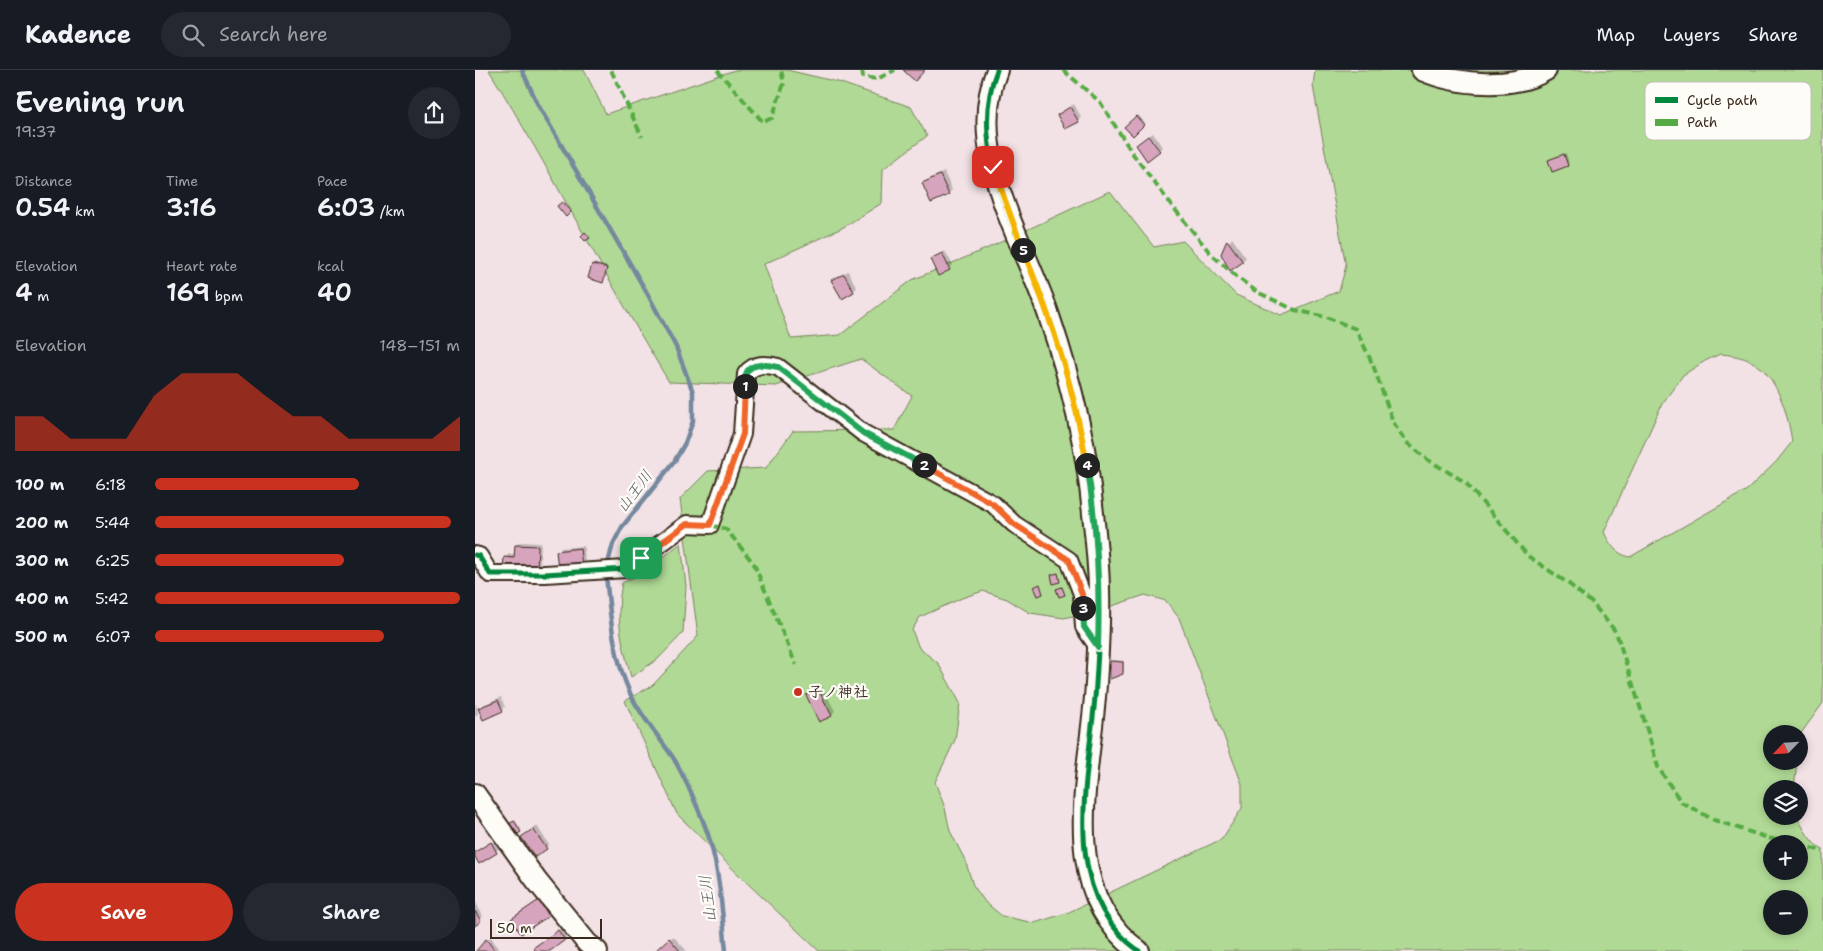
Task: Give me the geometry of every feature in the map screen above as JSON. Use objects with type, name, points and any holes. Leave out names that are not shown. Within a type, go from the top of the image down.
[{"type":"street","points":[[997,70],[988,108],[993,167],[1015,231],[1048,312],[1067,370],[1081,426],[1092,493],[1099,593],[1096,686],[1084,806],[1089,877],[1097,902],[1109,921],[1123,940],[1139,951]]},
{"type":"street","points":[[1422,70],[1462,82],[1490,83],[1516,81],[1536,76],[1546,70]]},
{"type":"street","points":[[475,555],[479,556],[490,574],[583,572],[626,568],[687,524],[710,525],[743,434],[746,374],[751,368],[766,364],[778,367],[863,433],[993,504],[1014,524],[1069,560],[1082,594],[1084,627],[1098,647]]},
{"type":"street","points":[[475,794],[537,880],[587,942],[597,951]]},
{"type":"green space","points":[[489,70],[584,70],[606,114],[735,70],[787,70],[838,82],[911,107],[927,136],[883,169],[882,203],[842,228],[764,264],[791,339],[840,335],[912,280],[988,248],[1110,191],[1154,247],[1183,241],[1236,295],[1281,315],[1339,291],[1346,266],[1313,86],[1315,70],[1823,70],[1823,703],[1807,725],[1763,725],[1763,770],[1796,770],[1795,780],[1763,780],[1763,825],[1802,825],[1811,840],[1823,850],[1823,951],[819,951],[677,814],[625,701],[653,685],[698,636],[680,499],[708,471],[766,468],[793,431],[894,430],[912,396],[861,359],[776,386],[669,382]],"holes":[[[1720,354],[1751,361],[1762,368],[1780,397],[1789,424],[1792,442],[1776,462],[1747,490],[1630,557],[1621,554],[1614,548],[1604,532],[1662,404],[1683,375]],[[983,591],[1007,599],[1030,613],[1064,618],[1103,609],[1145,595],[1166,601],[1179,618],[1242,784],[1242,808],[1222,839],[1067,913],[1034,923],[1002,916],[985,902],[973,885],[965,860],[950,831],[945,808],[935,782],[955,740],[960,703],[938,663],[919,648],[912,630],[920,617],[962,598]]]},
{"type":"green space","points":[[681,543],[686,586],[683,633],[658,659],[631,677],[622,641],[619,619],[622,583],[643,573]]},
{"type":"building","points":[[903,70],[925,70],[915,81]]},
{"type":"building","points":[[1070,107],[1079,122],[1065,129],[1057,115]]},
{"type":"building","points":[[1136,116],[1144,125],[1133,136],[1124,127]]},
{"type":"building","points":[[1148,136],[1160,151],[1147,161],[1136,145]]},
{"type":"building","points":[[1564,154],[1568,166],[1552,172],[1548,160]]},
{"type":"building","points":[[940,175],[949,195],[931,203],[922,183]]},
{"type":"building","points":[[562,202],[571,212],[566,217],[557,206]]},
{"type":"building","points":[[585,232],[590,238],[585,241],[581,236]]},
{"type":"building","points":[[1227,240],[1243,262],[1230,271],[1221,254]]},
{"type":"building","points":[[942,253],[950,270],[938,276],[930,259]]},
{"type":"building","points":[[592,264],[607,268],[603,283],[588,278]]},
{"type":"building","points":[[844,274],[854,292],[842,299],[831,280]]},
{"type":"building","points":[[515,545],[538,546],[537,571],[503,569],[504,557],[514,558]]},
{"type":"building","points":[[580,548],[582,566],[558,568],[556,551]]},
{"type":"building","points":[[1058,573],[1060,582],[1053,584],[1051,575]]},
{"type":"building","points":[[1040,584],[1043,594],[1038,596],[1034,587]]},
{"type":"building","points":[[1062,587],[1065,595],[1059,597],[1056,589]]},
{"type":"building","points":[[1110,661],[1123,662],[1123,674],[1110,679]]},
{"type":"building","name":"子ノ神社","points":[[818,689],[832,716],[819,722],[806,695]]},
{"type":"building","points":[[498,700],[503,711],[483,720],[478,708]]},
{"type":"building","points":[[514,821],[521,832],[511,838],[504,827]]},
{"type":"building","points":[[533,829],[547,849],[535,857],[521,837]]},
{"type":"building","points":[[491,842],[497,853],[479,864],[475,857],[475,852]]},
{"type":"building","points":[[539,900],[549,916],[521,934],[511,919]]},
{"type":"building","points":[[475,911],[481,921],[475,926]]},
{"type":"building","points":[[558,930],[565,940],[550,951],[536,951],[533,948]]},
{"type":"building","points":[[669,938],[680,951],[655,951]]},
{"type":"building","points":[[486,939],[495,951],[476,951]]},
{"type":"waterway","name":"山王川","points":[[522,70],[538,105],[647,293],[676,347],[693,392],[693,421],[685,443],[674,462],[622,527],[613,544],[607,567]]},
{"type":"waterway","name":"山王川","points":[[606,575],[613,635],[624,679],[639,709],[678,766],[703,821],[713,851],[719,884],[726,951]]},
{"type":"marked path","points":[[611,70],[642,137]]},
{"type":"marked path","points":[[717,70],[763,122],[772,118],[784,83],[781,70]]},
{"type":"marked path","points":[[862,70],[863,77],[877,79],[895,70]]},
{"type":"marked path","points":[[1063,70],[1100,102],[1133,154],[1169,202],[1211,254],[1237,277],[1257,292],[1295,310],[1326,317],[1356,329],[1373,365],[1393,422],[1406,442],[1428,460],[1465,482],[1528,556],[1569,584],[1592,603],[1616,632],[1658,767],[1681,802],[1714,820],[1763,836]]},
{"type":"marked path","points":[[710,525],[726,529],[754,564],[796,665]]},
{"type":"marked path","points":[[1808,847],[1823,851]]},
{"type":"cycle path","points":[[997,70],[989,101],[988,132],[992,164],[1001,195],[1057,340],[1077,414],[1090,489],[1098,563],[1099,615],[1096,684],[1085,791],[1084,828],[1087,863],[1096,896],[1113,926],[1139,951]]},
{"type":"cycle path","points":[[475,555],[479,556],[490,574],[545,574],[626,569],[687,524],[710,525],[742,434],[746,374],[756,366],[769,365],[778,367],[863,433],[993,504],[1014,524],[1069,560],[1082,594],[1084,627],[1098,647]]},
{"type":"place","name":"子ノ神社","points":[[798,692]]},
{"type":"route","points":[[641,558],[687,524],[710,525],[743,434],[746,374],[751,368],[766,364],[778,367],[863,433],[993,504],[1014,524],[1069,560],[1082,594],[1084,627],[1098,647],[1099,593],[1097,556],[1092,493],[1081,426],[1067,370],[1048,312],[1015,231],[993,167]]}]
